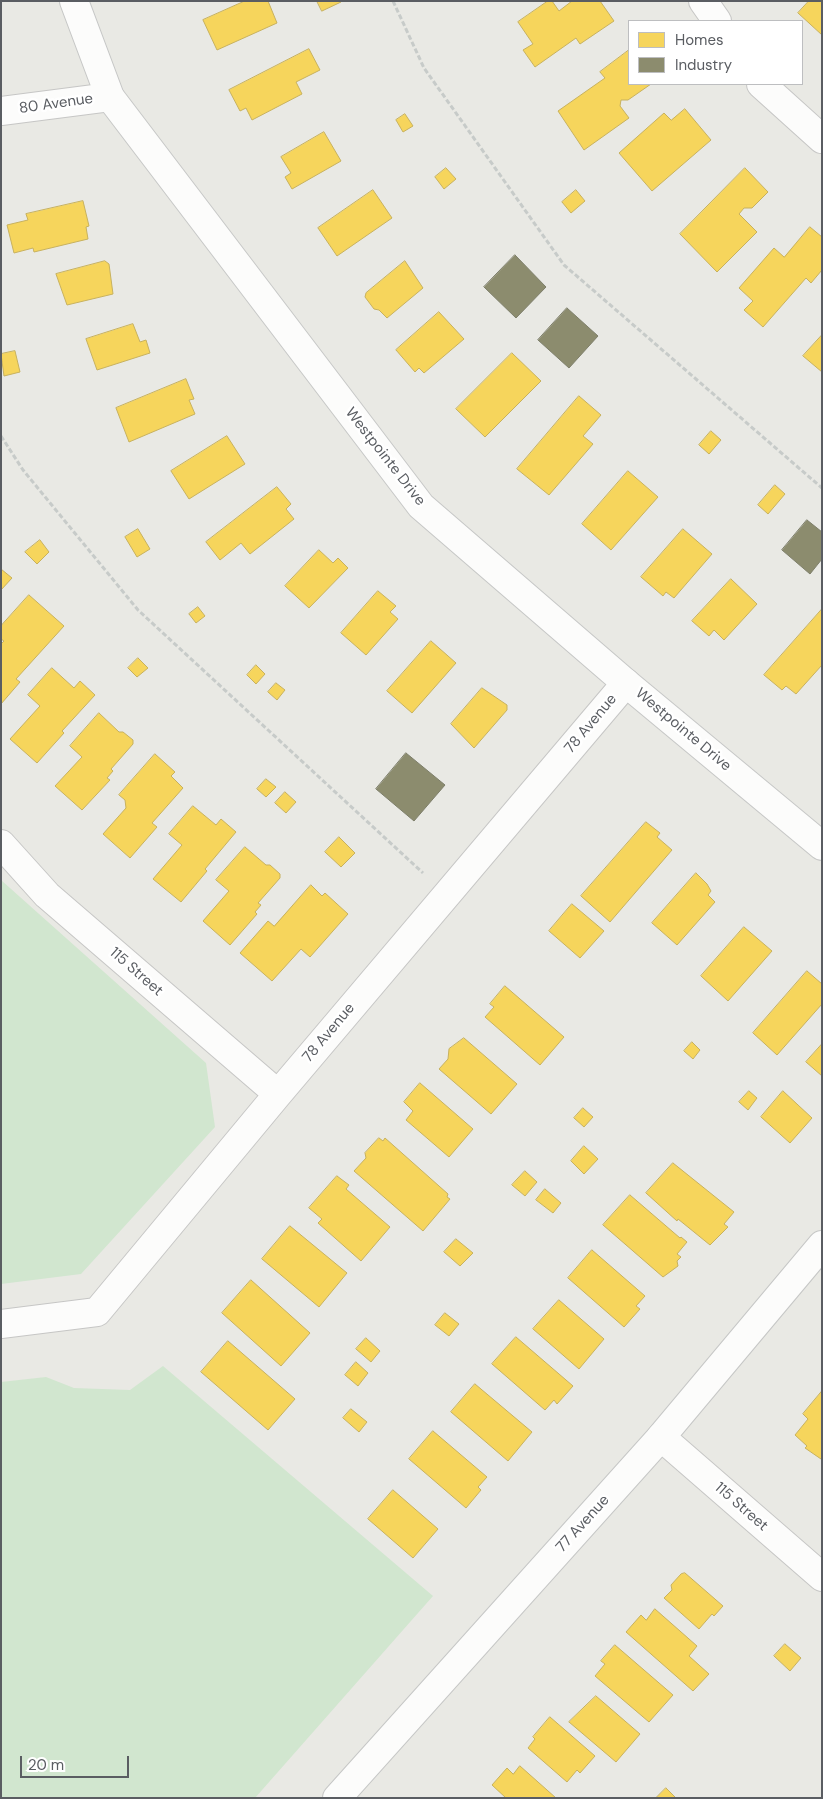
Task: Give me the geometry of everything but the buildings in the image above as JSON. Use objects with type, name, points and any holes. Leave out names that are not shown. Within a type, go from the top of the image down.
[{"type":"street","name":"Westpointe Drive","points":[[74,1],[110,97],[422,506],[626,683],[822,846]]},
{"type":"street","points":[[702,1],[716,20]]},
{"type":"street","points":[[761,85],[822,139]]},
{"type":"street","name":"80 Avenue","points":[[1,111],[110,97]]},
{"type":"street","name":"78 Avenue","points":[[1,1324],[97,1312],[278,1094],[626,683]]},
{"type":"street","name":"115 Street","points":[[1,844],[47,895],[278,1094]]},
{"type":"street","name":"77 Avenue","points":[[337,1798],[661,1437],[822,1246]]},
{"type":"street","name":"115 Street","points":[[661,1437],[822,1577]]},
{"type":"path","points":[[393,1],[424,68],[564,265],[822,488]]},
{"type":"path","points":[[1,436],[23,470],[138,610],[416,868],[448,892]]},
{"type":"green space","points":[[1,880],[206,1063],[215,1127],[81,1274],[1,1284]]},
{"type":"green space","points":[[163,1366],[433,1596],[255,1798],[1,1798],[1,1382],[46,1377],[74,1388],[130,1390]]}]
